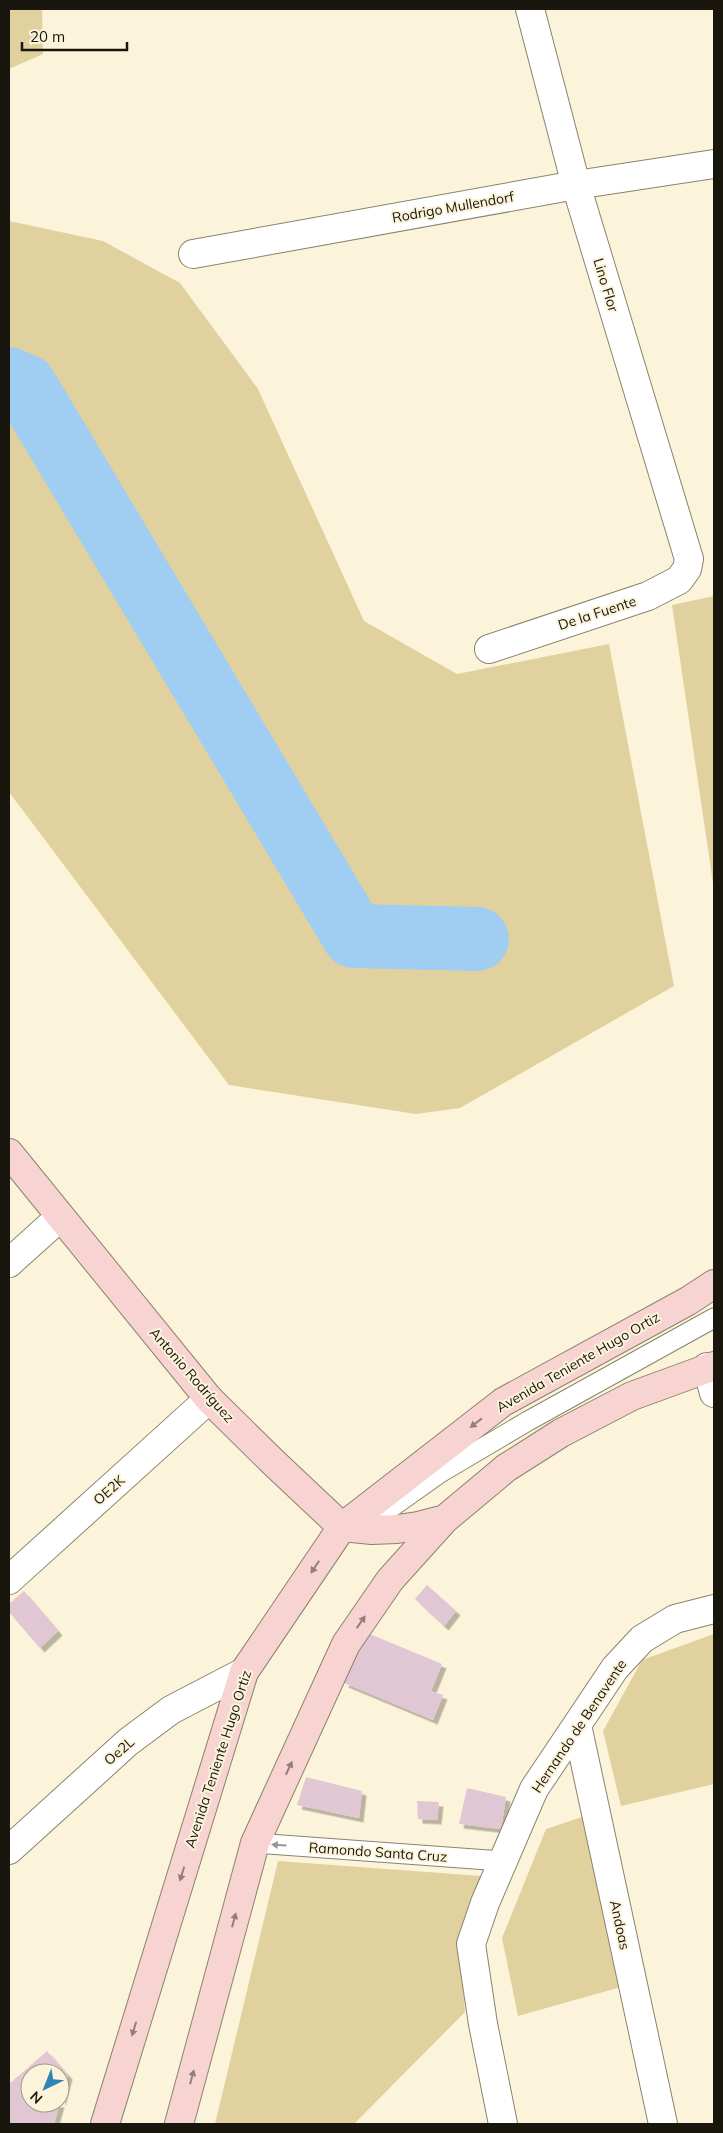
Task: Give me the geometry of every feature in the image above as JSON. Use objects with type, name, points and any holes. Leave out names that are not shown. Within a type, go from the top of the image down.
[{"type":"main road","name":"Antonio Rodríguez","points":[[9,1153],[209,1399],[342,1527]]},
{"type":"main road","name":"Avenida Teniente Hugo Ortiz","points":[[105,2124],[244,1672],[342,1527],[503,1402],[714,1284]]},
{"type":"main road","points":[[179,2124],[255,1843],[346,1644],[390,1580],[445,1519],[506,1468],[561,1433],[632,1396],[711,1366]]},
{"type":"main road","points":[[342,1527],[372,1530],[397,1529],[445,1519]]},
{"type":"street","name":"Lino Flor","points":[[530,9],[576,184],[689,559]]},
{"type":"street","name":"Rodrigo Mullendorf","points":[[193,254],[576,184],[714,164]]},
{"type":"street","name":"De la Fuente","points":[[490,649],[648,596],[679,580],[687,569],[689,559]]},
{"type":"street","points":[[9,1263],[60,1217]]},
{"type":"street","points":[[711,1366],[714,1393]]},
{"type":"street","name":"OE2K","points":[[9,1580],[209,1399]]},
{"type":"street","name":"Hernando de Benavente","points":[[504,2124],[483,2024],[471,1944],[484,1903],[534,1789],[615,1668],[642,1639],[675,1619],[714,1608]]},
{"type":"street","name":"Oe2L","points":[[9,1850],[128,1742],[171,1710],[244,1672]]},
{"type":"street","name":"Andoas","points":[[577,1725],[664,2124]]},
{"type":"lane","points":[[342,1527],[378,1517],[440,1473],[714,1318]]},
{"type":"lane","name":"Ramondo Santa Cruz","points":[[255,1843],[502,1861]]},
{"type":"shaded area","points":[[9,9],[42,9],[43,54],[9,69]]},
{"type":"shaded area","points":[[9,221],[103,241],[180,283],[258,389],[364,621],[457,674],[609,644],[674,986],[460,1108],[416,1114],[229,1085],[9,792]]},
{"type":"shaded area","points":[[714,596],[714,890],[672,605]]},
{"type":"shaded area","points":[[714,1634],[714,1784],[621,1806],[603,1731],[642,1660]]},
{"type":"shaded area","points":[[585,1816],[621,1987],[518,2016],[502,1938],[546,1829]]},
{"type":"shaded area","points":[[278,1861],[481,1876],[459,1942],[465,2012],[354,2124],[215,2124]]},
{"type":"building","points":[[427,1585],[456,1611],[444,1626],[415,1599]]},
{"type":"building","points":[[24,1591],[58,1631],[40,1648],[9,1612],[9,1604]]},
{"type":"building","points":[[365,1632],[442,1664],[431,1691],[443,1695],[433,1720],[344,1683]]},
{"type":"building","points":[[306,1777],[362,1791],[359,1818],[297,1805]]},
{"type":"building","points":[[467,1788],[506,1797],[501,1829],[459,1824]]},
{"type":"building","points":[[417,1801],[439,1802],[437,1820],[418,1819]]},
{"type":"building","points":[[47,2051],[58,2063],[33,2063]]},
{"type":"building","points":[[20,2074],[20,2113],[57,2113],[54,2124],[9,2124],[9,2084]]},
{"type":"waterway","points":[[9,379],[25,386],[354,936],[477,939]]}]
